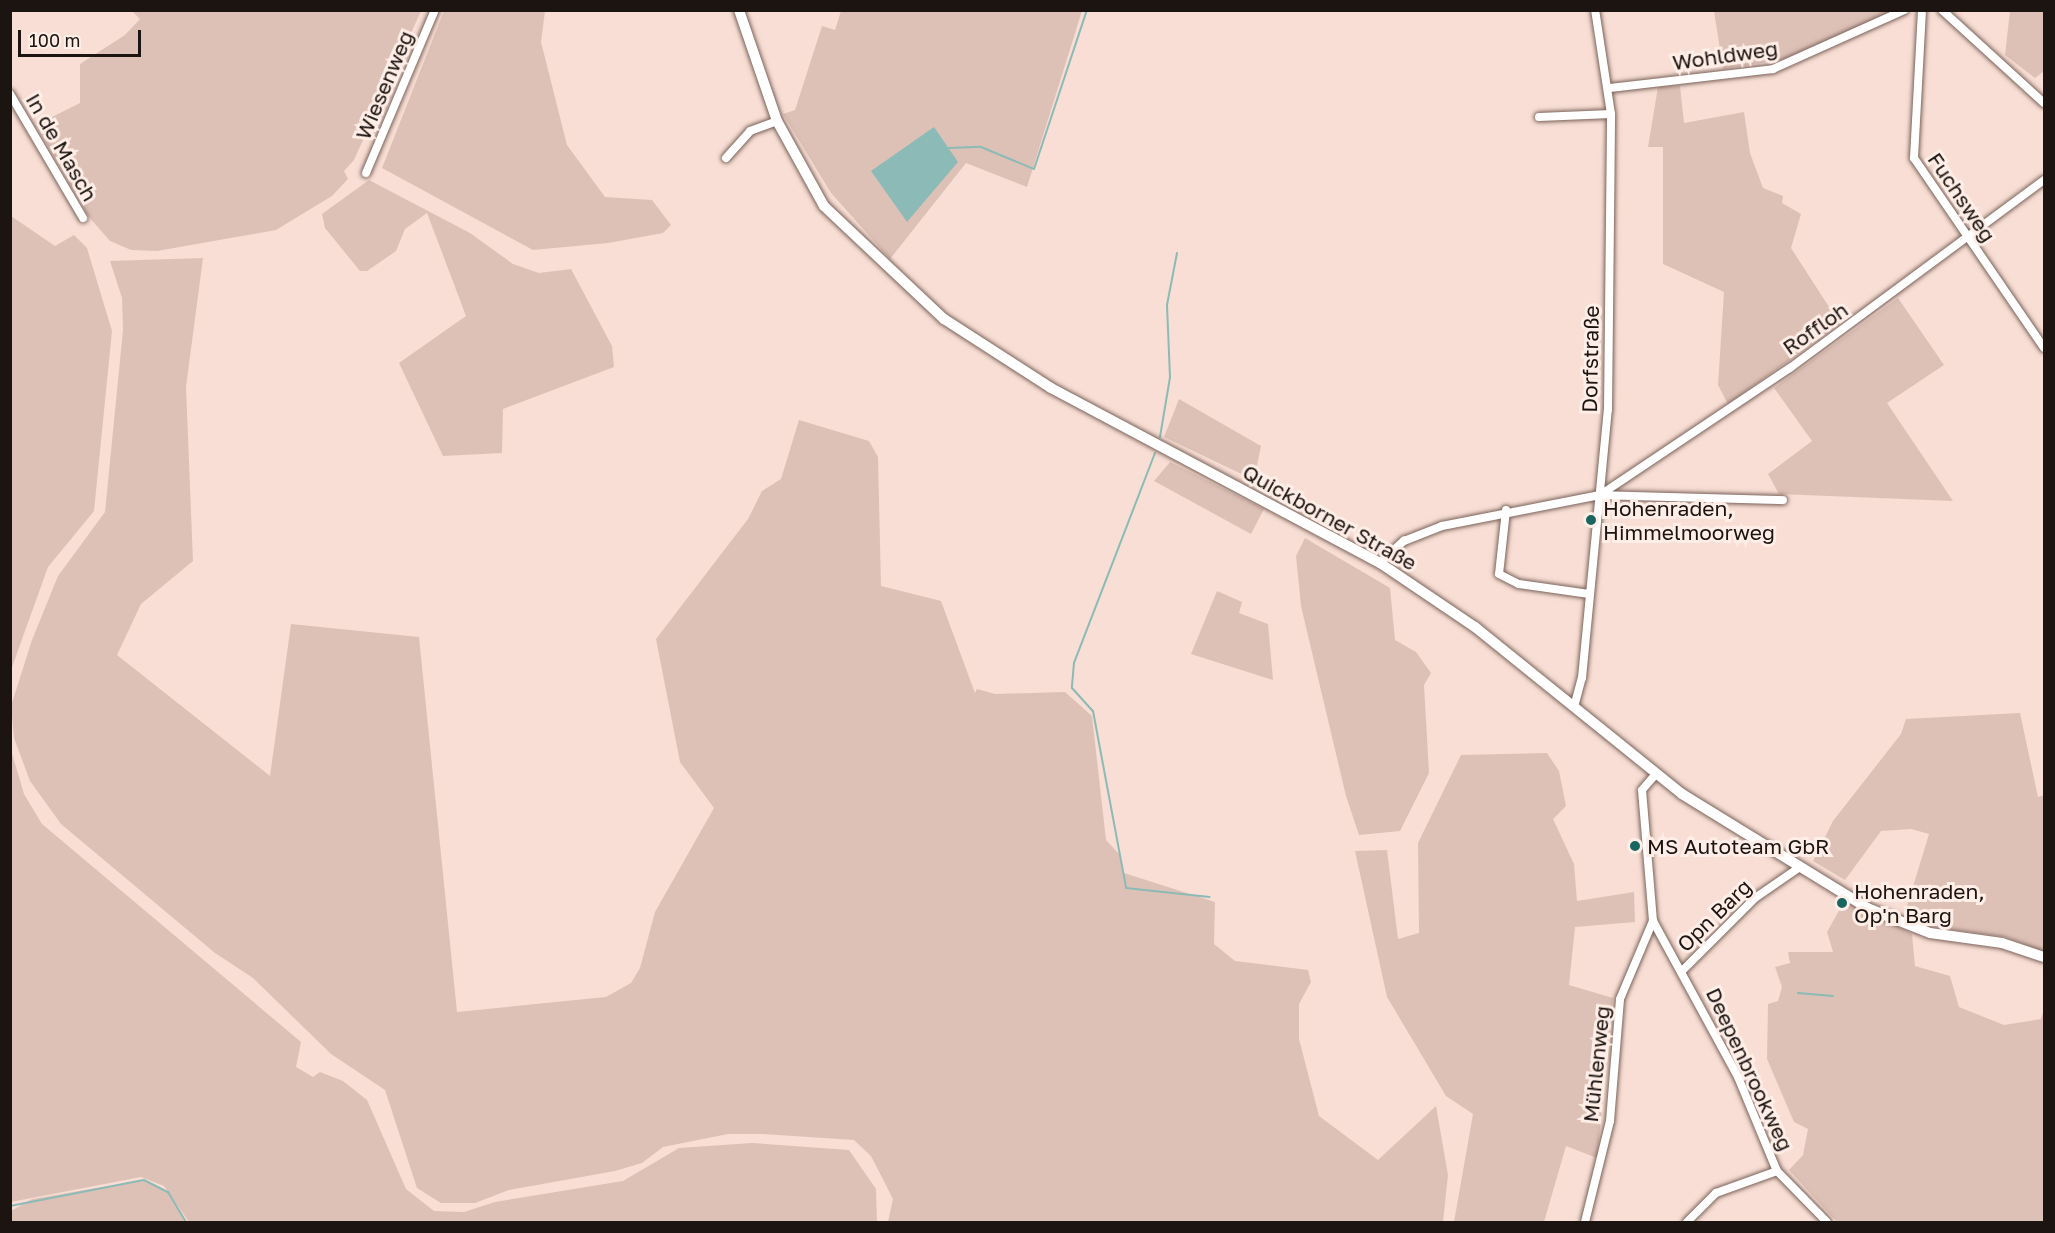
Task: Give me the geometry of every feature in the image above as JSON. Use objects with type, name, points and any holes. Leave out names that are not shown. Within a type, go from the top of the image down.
[{"type":"main road","name":"Quickborner Straße","points":[[739,10],[777,121],[824,206],[944,319],[1051,388],[1380,563],[1475,627],[1656,774],[1800,867],[1893,921],[1930,933],[2002,943],[2044,957]]},
{"type":"street","name":"Wiesenweg","points":[[366,173],[435,10]]},
{"type":"street","name":"Dorfstraße","points":[[1574,707],[1582,678],[1588,594],[1608,410],[1611,114],[1610,88],[1595,10]]},
{"type":"street","name":"Wohldweg","points":[[1610,88],[1773,69],[1904,10]]},
{"type":"street","name":"Fuchsweg","points":[[1922,10],[1914,158],[2044,348]]},
{"type":"street","points":[[1942,10],[2044,103]]},
{"type":"street","name":"In de Masch","points":[[10,94],[83,218]]},
{"type":"street","points":[[1539,117],[1611,114]]},
{"type":"street","points":[[726,158],[750,131],[777,121]]},
{"type":"street","name":"Roffloh","points":[[1600,495],[1969,240],[2044,180]]},
{"type":"street","points":[[1380,563],[1404,541],[1506,510],[1600,495],[1783,500]]},
{"type":"street","points":[[1506,510],[1499,574],[1519,584],[1588,594]]},
{"type":"street","name":"Mühlenweg","points":[[1585,1222],[1610,1120],[1620,999],[1653,921],[1642,790],[1656,774]]},
{"type":"street","name":"Opn Barg","points":[[1683,970],[1755,898],[1800,867]]},
{"type":"street","name":"Deepenbrookweg","points":[[1653,921],[1683,970],[1738,1077],[1777,1171],[1827,1222]]},
{"type":"street","points":[[1687,1222],[1716,1193],[1777,1171]]},
{"type":"shaded area","points":[[132,11],[421,11],[354,160],[344,171],[348,179],[332,196],[276,230],[157,251],[131,250],[110,241],[89,217],[36,125],[80,103],[80,64],[125,35],[140,19]]},
{"type":"shaded area","points":[[444,11],[545,11],[541,42],[567,145],[605,197],[652,200],[671,225],[663,233],[608,243],[533,250],[382,168]]},
{"type":"shaded area","points":[[841,11],[1082,11],[1027,187],[966,163],[890,259],[831,193],[783,114],[795,110],[822,26],[835,30]]},
{"type":"shaded area","points":[[1714,11],[1892,11],[1786,59],[1723,69]]},
{"type":"shaded area","points":[[2010,11],[2044,11],[2044,71],[2035,78],[2005,55]]},
{"type":"shaded area","points":[[1680,86],[1684,123],[1744,112],[1750,153],[1763,188],[1783,196],[1782,203],[1801,214],[1791,248],[1840,324],[1728,404],[1718,385],[1724,292],[1663,264],[1663,147],[1648,147],[1658,87]]},
{"type":"shaded area","points":[[369,180],[470,233],[513,264],[539,273],[571,269],[612,346],[614,367],[503,409],[502,453],[443,456],[399,363],[466,316],[427,213],[405,229],[396,251],[367,271],[360,271],[325,228],[322,214]]},
{"type":"shaded area","points":[[11,216],[55,246],[74,235],[87,248],[112,331],[94,511],[48,567],[11,670]]},
{"type":"shaded area","points":[[203,258],[186,387],[193,561],[141,604],[117,655],[270,776],[291,624],[419,637],[457,1012],[606,997],[631,983],[640,968],[655,912],[714,808],[680,762],[656,639],[748,519],[762,491],[781,479],[799,420],[869,441],[878,457],[881,586],[941,601],[975,693],[977,689],[995,694],[1065,692],[1092,716],[1106,840],[1119,854],[1124,873],[1215,902],[1214,944],[1235,961],[1308,970],[1311,982],[1299,1004],[1299,1039],[1319,1116],[1378,1160],[1436,1106],[1448,1175],[1443,1222],[888,1222],[893,1199],[871,1156],[854,1140],[763,1134],[728,1134],[663,1147],[642,1163],[615,1171],[509,1190],[475,1203],[441,1203],[417,1188],[385,1090],[331,1054],[253,978],[215,953],[61,824],[30,781],[14,738],[11,706],[32,640],[58,576],[105,512],[123,330],[122,298],[110,261]]},
{"type":"shaded area","points":[[1898,298],[1944,365],[1887,403],[1953,501],[1779,494],[1768,474],[1812,441],[1774,388]]},
{"type":"shaded area","points":[[1179,399],[1261,446],[1254,480],[1164,437]]},
{"type":"shaded area","points":[[1170,462],[1264,509],[1251,534],[1154,481]]},
{"type":"shaded area","points":[[1305,538],[1390,588],[1395,640],[1416,652],[1431,673],[1424,685],[1429,773],[1400,831],[1359,835],[1346,796],[1301,606],[1296,556]]},
{"type":"shaded area","points":[[1217,591],[1242,602],[1239,613],[1268,624],[1273,680],[1191,654]]},
{"type":"shaded area","points":[[2020,713],[2038,797],[2044,795],[2044,952],[2006,937],[1935,927],[1904,916],[1929,834],[1911,829],[1881,831],[1845,880],[1813,861],[1833,821],[1901,734],[1906,719]]},
{"type":"shaded area","points":[[11,750],[24,794],[42,824],[301,1042],[296,1067],[313,1077],[320,1072],[343,1081],[367,1100],[406,1189],[434,1211],[464,1212],[495,1202],[623,1181],[679,1148],[752,1143],[849,1150],[876,1189],[877,1222],[189,1222],[164,1186],[141,1177],[11,1202]]},
{"type":"shaded area","points":[[1547,753],[1559,771],[1566,806],[1553,819],[1574,864],[1577,901],[1634,892],[1635,922],[1575,927],[1569,985],[1613,998],[1597,1158],[1566,1146],[1544,1222],[1454,1222],[1473,1114],[1446,1096],[1387,997],[1355,851],[1387,850],[1398,939],[1419,933],[1418,843],[1461,755]]},
{"type":"shaded area","points":[[1845,900],[1912,934],[1915,966],[1950,976],[1959,1007],[2004,1025],[2041,1019],[2044,1009],[2044,1222],[1837,1222],[1789,1170],[1803,1155],[1808,1129],[1794,1122],[1767,1059],[1768,1004],[1778,1001],[1782,987],[1775,967],[1790,963],[1788,952],[1833,952],[1827,932]]},
{"type":"shaded area","points":[[144,1180],[168,1192],[186,1222],[11,1222],[11,1211],[32,1199]]},
{"type":"water","points":[[934,127],[958,162],[907,222],[871,171]]},
{"type":"waterway","points":[[948,148],[981,147],[1034,169],[1087,10]]},
{"type":"waterway","points":[[1160,437],[1170,377],[1167,305],[1177,253]]},
{"type":"waterway","points":[[1155,453],[1074,663],[1072,688],[1093,711],[1126,888],[1210,897]]},
{"type":"waterway","points":[[1798,993],[1833,996]]},
{"type":"waterway","points":[[10,1206],[144,1180],[168,1192],[186,1222]]},
{"type":"place","name":"Hohenraden, Himmelmoorweg","points":[[1591,520]]},
{"type":"place","name":"MS Autoteam GbR","points":[[1635,846]]},
{"type":"place","name":"Hohenraden, Op'n Barg","points":[[1842,903]]}]
